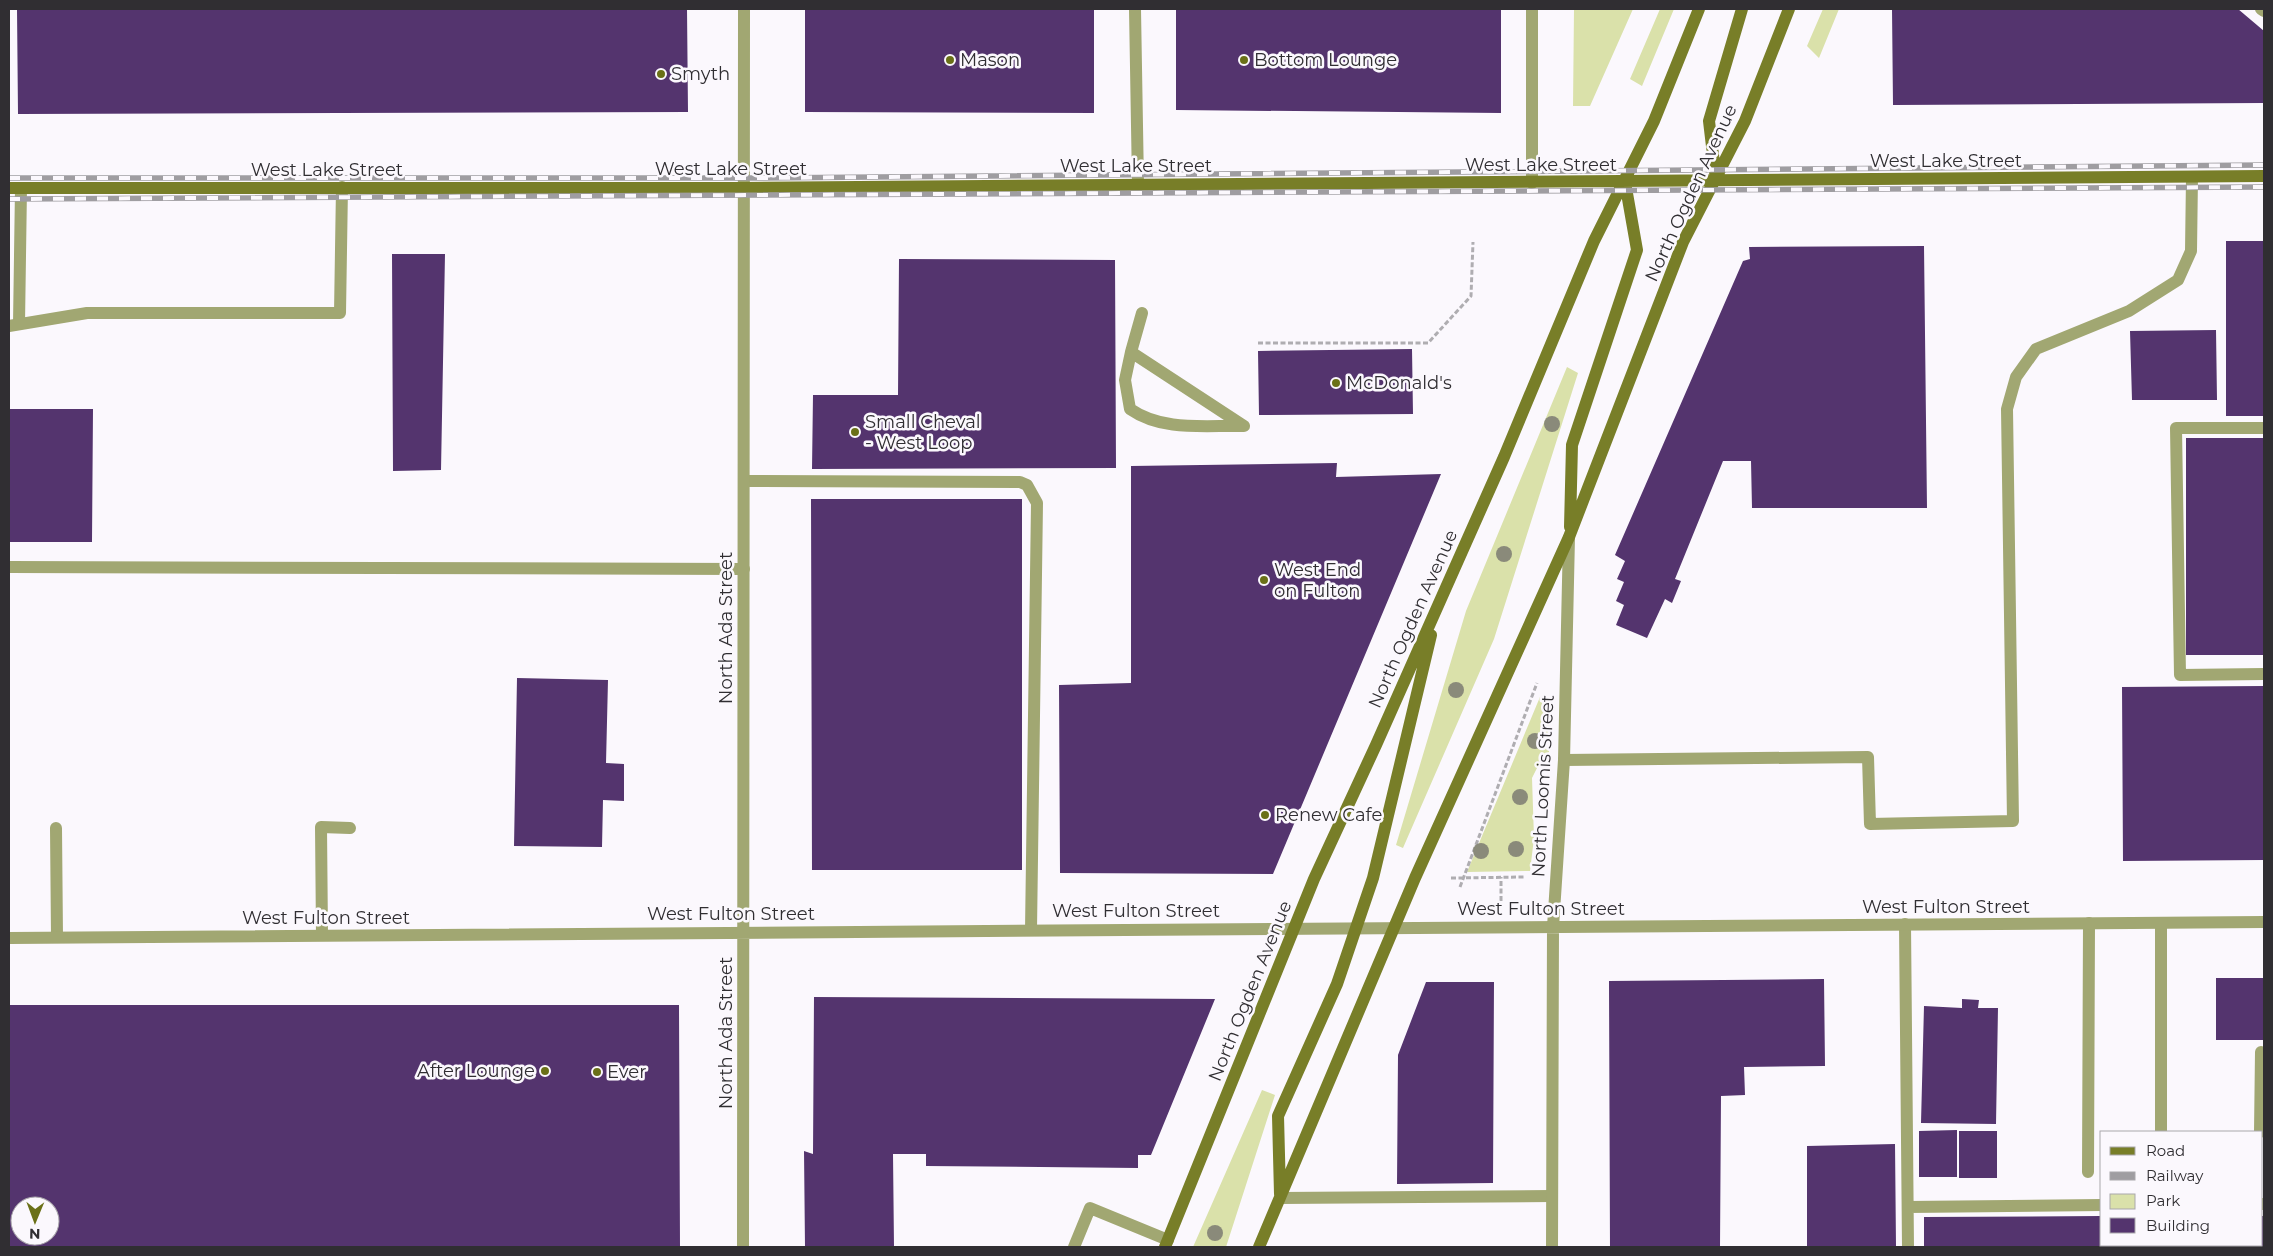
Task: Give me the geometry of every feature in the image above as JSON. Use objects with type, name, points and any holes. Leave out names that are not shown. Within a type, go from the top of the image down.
[{"type":"main road","name":"North Ogden Avenue","points":[[1166,1243],[1314,879],[1536,383],[1594,241],[1654,121],[1699,9]]},
{"type":"main road","points":[[1716,180],[1709,121],[1742,9]]},
{"type":"main road","name":"North Ogden Avenue","points":[[1259,1247],[1393,927],[1569,537],[1683,242],[1716,180],[1744,121],[1788,9]]},
{"type":"main road","name":"West Lake Street","points":[[15,188],[744,188],[2264,176]]},
{"type":"main road","points":[[1569,537],[1572,445],[1637,250],[1625,182]]},
{"type":"main road","points":[[1280,1198],[1278,1116],[1336,984],[1373,878],[1439,603]]},
{"type":"street","name":"North Ada Street","points":[[744,9],[744,1247]]},
{"type":"street","points":[[1135,9],[1138,184]]},
{"type":"street","points":[[1532,9],[1532,183]]},
{"type":"street","points":[[1564,760],[1868,757],[1870,824],[2013,821],[2008,409],[2016,377],[2036,349],[2129,311],[2178,280],[2191,251],[2192,176]]},
{"type":"street","points":[[15,188],[14,325],[87,313],[340,313],[342,187]]},
{"type":"street","points":[[1131,352],[1244,426],[1166,425],[1142,418],[1130,409],[1125,380],[1131,352],[1142,313]]},
{"type":"street","points":[[2264,428],[2176,428],[2180,675],[2264,674]]},
{"type":"street","points":[[744,481],[1020,482],[1027,485],[1037,503],[1031,930]]},
{"type":"street","name":"North Loomis Street","points":[[1552,1247],[1553,927],[1564,760],[1569,537]]},
{"type":"street","points":[[9,567],[744,569]]},
{"type":"street","points":[[322,935],[321,827],[350,828]]},
{"type":"street","points":[[56,828],[57,938]]},
{"type":"street","name":"West Fulton Street","points":[[9,938],[2264,922]]},
{"type":"street","points":[[2088,1172],[2089,923]]},
{"type":"street","points":[[2161,923],[2162,1131]]},
{"type":"street","points":[[1906,924],[1908,1247]]},
{"type":"street","points":[[2260,1131],[2261,1052]]},
{"type":"street","points":[[1280,1198],[1552,1196]]},
{"type":"street","points":[[1908,1206],[2100,1205]]},
{"type":"street","points":[[1074,1247],[1090,1208],[1166,1243]]},
{"type":"path","points":[[1258,343],[1428,343],[1471,296],[1474,242]]},
{"type":"path","points":[[1460,887],[1538,679]]},
{"type":"path","points":[[1500,906],[1501,877]]},
{"type":"path","points":[[1451,878],[1525,877]]},
{"type":"green space","points":[[1574,9],[1633,9],[1590,106],[1573,106]]},
{"type":"green space","points":[[1660,9],[1674,9],[1642,86],[1630,79]]},
{"type":"green space","points":[[1823,9],[1839,9],[1819,58],[1807,46]]},
{"type":"green space","points":[[1567,367],[1578,373],[1494,639],[1403,848],[1396,845],[1466,611]]},
{"type":"green space","points":[[1540,697],[1550,702],[1549,752],[1539,764],[1532,778],[1534,838],[1530,871],[1467,872]]},
{"type":"green space","points":[[1262,1090],[1275,1095],[1226,1247],[1193,1247]]},
{"type":"building","points":[[17,9],[687,9],[688,112],[18,114]]},
{"type":"building","name":"Mason","points":[[805,9],[1094,9],[1094,113],[805,112]]},
{"type":"building","points":[[1176,9],[1501,9],[1501,113],[1176,110]]},
{"type":"building","points":[[1892,9],[2238,9],[2264,31],[2264,103],[1893,105]]},
{"type":"building","points":[[2226,241],[2264,241],[2264,416],[2226,416]]},
{"type":"building","points":[[1924,246],[1927,508],[1752,508],[1751,461],[1723,461],[1675,579],[1681,581],[1672,603],[1665,599],[1647,638],[1616,625],[1624,605],[1616,601],[1624,582],[1617,579],[1625,561],[1615,555],[1743,261],[1750,259],[1749,247]]},
{"type":"building","points":[[392,254],[445,254],[441,470],[393,471]]},
{"type":"building","points":[[899,259],[1115,260],[1116,468],[812,469],[813,395],[898,395]]},
{"type":"building","points":[[2216,330],[2217,400],[2132,400],[2130,331]]},
{"type":"building","name":"McDonald's","points":[[1412,349],[1413,414],[1259,415],[1258,351]]},
{"type":"building","points":[[9,409],[93,409],[92,542],[9,542]]},
{"type":"building","points":[[2186,438],[2264,438],[2264,655],[2186,655]]},
{"type":"building","name":"West End on Fulton","points":[[1337,463],[1336,477],[1441,474],[1273,874],[1060,873],[1059,685],[1131,683],[1131,466]]},
{"type":"building","points":[[811,499],[1022,499],[1022,870],[812,870]]},
{"type":"building","points":[[517,678],[608,680],[606,763],[624,764],[624,801],[603,800],[602,847],[514,846]]},
{"type":"building","points":[[2264,686],[2264,860],[2123,861],[2122,687]]},
{"type":"building","points":[[2216,978],[2264,978],[2264,1040],[2216,1040]]},
{"type":"building","points":[[1824,979],[1825,1066],[1744,1067],[1745,1095],[1721,1096],[1720,1247],[1610,1247],[1609,981]]},
{"type":"building","points":[[1426,982],[1494,982],[1493,1183],[1397,1184],[1398,1055]]},
{"type":"building","points":[[814,997],[1215,999],[1151,1155],[1138,1155],[1138,1168],[926,1166],[926,1154],[893,1154],[894,1247],[805,1247],[804,1151],[813,1154]]},
{"type":"building","points":[[1962,999],[1979,1000],[1978,1008],[1998,1008],[1996,1124],[1921,1123],[1924,1006],[1962,1008]]},
{"type":"building","points":[[9,1005],[679,1005],[680,1247],[9,1247]]},
{"type":"building","points":[[1957,1130],[1957,1177],[1919,1177],[1919,1131]]},
{"type":"building","points":[[1959,1131],[1997,1131],[1997,1178],[1959,1178]]},
{"type":"building","points":[[1895,1144],[1896,1247],[1807,1247],[1807,1146]]},
{"type":"building","points":[[2100,1216],[2100,1246],[2263,1246],[2264,1216],[2264,1247],[1924,1247],[1924,1217]]},
{"type":"railway","points":[[9,178],[761,178],[2264,165]]},
{"type":"railway","points":[[9,199],[2264,187]]},
{"type":"place","name":"Mason","points":[[950,60]]},
{"type":"place","name":"Bottom Lounge","points":[[1244,60]]},
{"type":"place","name":"Smyth","points":[[661,74]]},
{"type":"place","name":"McDonald's","points":[[1336,383]]},
{"type":"place","name":"Small Cheval - West Loop","points":[[855,432]]},
{"type":"place","name":"West End on Fulton","points":[[1264,580]]},
{"type":"place","name":"Renew Cafe","points":[[1265,815]]},
{"type":"place","name":"After Lounge","points":[[545,1071]]},
{"type":"place","name":"Ever","points":[[597,1072]]}]
